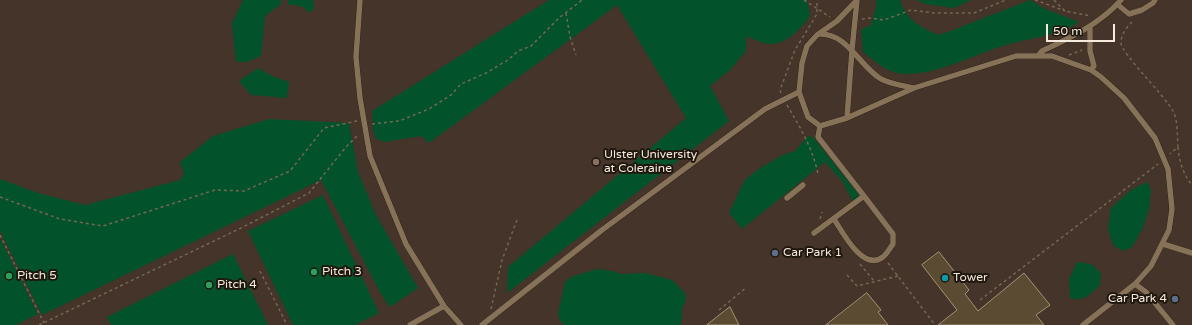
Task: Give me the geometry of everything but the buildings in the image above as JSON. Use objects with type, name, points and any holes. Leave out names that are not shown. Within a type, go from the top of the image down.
[{"type":"lane","points":[[360,0],[356,57],[363,120],[370,156],[406,244],[444,306],[461,325]]},
{"type":"lane","points":[[820,126],[808,117],[799,92],[800,74],[805,53],[808,46],[817,35],[836,22],[857,0]]},
{"type":"lane","points":[[847,118],[857,0]]},
{"type":"lane","points":[[1039,55],[1042,51],[1075,36],[1090,26],[1119,2],[1129,14],[1142,10],[1154,3],[1155,0]]},
{"type":"lane","points":[[1090,26],[1090,48],[1094,66],[1091,70]]},
{"type":"lane","points":[[817,35],[833,35],[852,50],[868,69],[882,80],[914,88]]},
{"type":"lane","points":[[820,126],[847,118],[914,88],[1016,56],[1052,56],[1091,70],[1124,98],[1155,138],[1168,169],[1172,209],[1169,230],[1151,266],[1135,284],[1083,325]]},
{"type":"lane","points":[[482,325],[608,225],[765,109],[799,92]]},
{"type":"lane","points":[[820,126],[818,137],[893,234],[893,244],[884,257],[875,260],[864,258],[846,238],[834,219]]},
{"type":"lane","points":[[787,198],[803,185]]},
{"type":"lane","points":[[814,233],[864,196]]},
{"type":"lane","points":[[1163,244],[1192,253]]},
{"type":"lane","points":[[1135,284],[1146,292],[1173,325]]},
{"type":"lane","points":[[410,325],[444,306]]},
{"type":"path","points":[[0,197],[60,219],[103,226],[215,190],[244,191],[290,171],[324,128],[363,120],[371,124],[386,124],[399,121],[429,109],[451,95],[461,84],[486,73],[508,60],[518,51],[531,46],[582,0]]},
{"type":"path","points":[[804,0],[836,22]]},
{"type":"path","points":[[854,25],[857,25],[860,19],[870,18],[884,20],[911,10],[934,13],[974,12],[1006,0]]},
{"type":"path","points":[[1035,0],[1065,11],[1086,14],[1098,19]]},
{"type":"path","points":[[1054,0],[1065,11]]},
{"type":"path","points":[[566,13],[570,37],[576,55]]},
{"type":"path","points":[[1134,19],[1126,28],[1121,44],[1126,55],[1138,66],[1173,111],[1177,127],[1178,158],[1186,178],[1192,186]]},
{"type":"path","points":[[1065,61],[1067,56],[1070,54],[1090,48]]},
{"type":"path","points":[[783,100],[802,130],[815,160],[818,174]]},
{"type":"path","points":[[40,325],[241,228],[309,193],[346,147],[365,129]]},
{"type":"path","points":[[980,300],[1178,147]]},
{"type":"path","points":[[490,319],[502,260],[518,217]]},
{"type":"path","points":[[0,234],[44,323]]},
{"type":"path","points":[[884,257],[935,325]]},
{"type":"path","points":[[260,270],[287,325]]},
{"type":"path","points":[[847,275],[857,286],[898,276]]},
{"type":"path","points":[[719,310],[748,287]]},
{"type":"shaded area","name":"Ulster University at Coleraine","points":[[0,0],[1192,0],[1192,325],[0,325]]},
{"type":"green space","points":[[243,0],[281,0],[281,4],[265,16],[261,56],[247,62],[236,62],[232,23]]},
{"type":"green space","points":[[288,0],[313,0],[314,9],[309,13],[305,8],[300,6],[288,5]]},
{"type":"green space","points":[[549,0],[807,0],[810,16],[798,31],[788,39],[776,43],[767,44],[746,37],[746,51],[730,70],[710,86],[729,121],[507,293],[508,267],[686,118],[617,5],[429,143],[421,136],[385,142],[376,139],[373,130],[372,111]]},
{"type":"green space","points":[[876,0],[900,0],[906,13],[914,22],[938,35],[1030,0],[1045,9],[1079,22],[1053,34],[1006,45],[932,71],[900,74],[888,70],[863,52],[861,30],[871,25],[876,7]]},
{"type":"green space","points":[[917,0],[971,0],[954,8],[925,4]]},
{"type":"green space","points":[[258,68],[272,76],[289,82],[287,98],[251,95],[239,81]]},
{"type":"green space","points":[[269,119],[349,123],[358,172],[376,215],[418,288],[390,307],[381,294],[321,180],[42,315],[0,231],[0,179],[38,193],[85,205],[180,180],[184,174],[180,162],[213,136]]},
{"type":"green space","points":[[808,136],[813,137],[862,199],[855,205],[842,181],[825,162],[742,229],[729,213],[744,181],[760,168],[783,155],[795,151]]},
{"type":"green space","points":[[1147,182],[1151,190],[1149,209],[1142,230],[1132,247],[1123,251],[1113,245],[1108,228],[1111,208],[1131,190]]},
{"type":"green space","name":"Pitch 3","points":[[323,195],[379,313],[355,325],[293,325],[248,231]]},
{"type":"green space","name":"Pitch 5","points":[[0,238],[38,314],[16,325],[0,325]]},
{"type":"green space","name":"Pitch 4","points":[[233,254],[268,325],[111,325],[107,317]]},
{"type":"green space","points":[[1077,262],[1091,264],[1101,273],[1100,285],[1087,296],[1075,299],[1070,298],[1069,279]]},
{"type":"green space","points":[[597,269],[621,274],[645,273],[672,280],[685,293],[686,298],[682,310],[681,325],[565,325],[560,321],[558,314],[565,282],[571,277]]},
{"type":"place","name":"Ulster University at Coleraine","points":[[596,162]]},
{"type":"place","name":"Car Park 1","points":[[775,253]]},
{"type":"place","name":"Pitch 3","points":[[314,272]]},
{"type":"place","name":"Pitch 5","points":[[9,276]]},
{"type":"place","name":"Tower","points":[[945,278]]},
{"type":"place","name":"Pitch 4","points":[[209,285]]},
{"type":"place","name":"Car Park 4","points":[[1175,299]]}]
